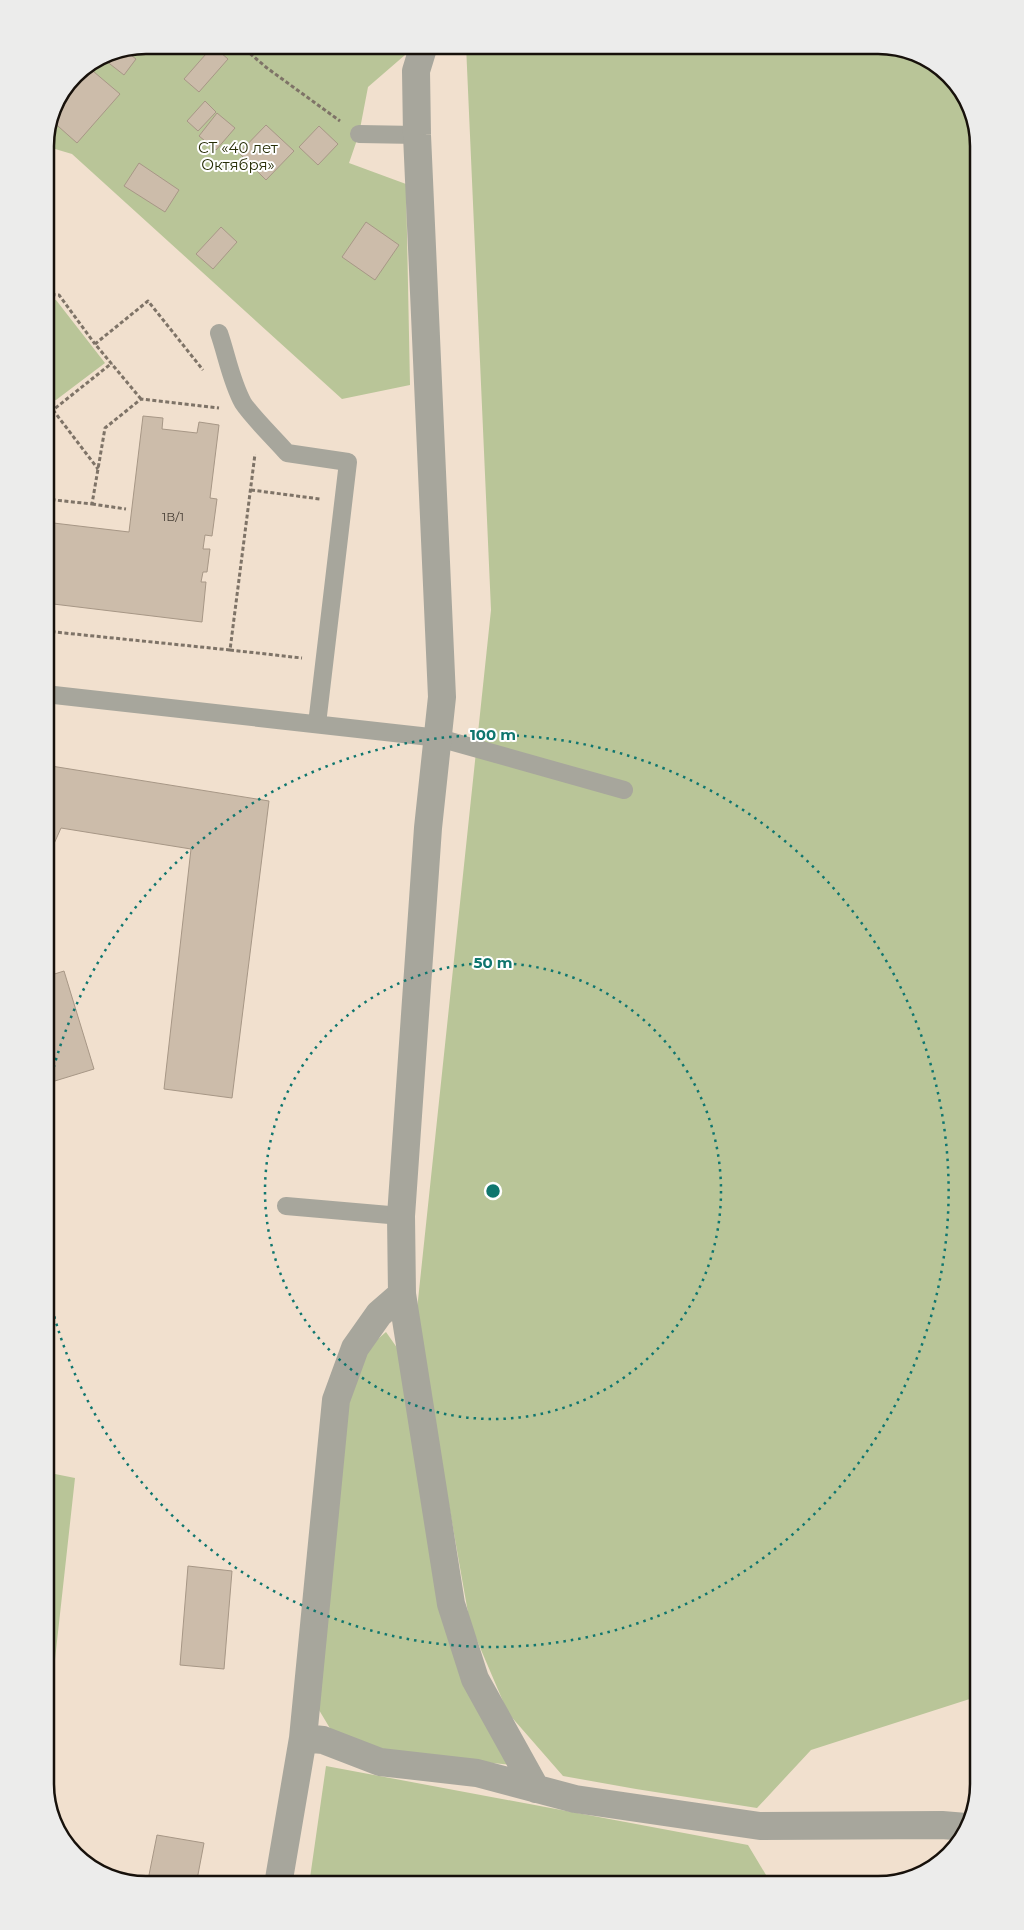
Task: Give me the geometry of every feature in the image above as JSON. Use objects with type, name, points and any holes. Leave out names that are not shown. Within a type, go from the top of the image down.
[{"type":"street","points":[[421,54],[416,71],[417,135],[442,697],[428,828],[401,1216],[402,1294],[451,1604],[475,1679],[536,1789]]},
{"type":"street","points":[[280,1876],[303,1738],[336,1400],[355,1348],[379,1314],[402,1294]]},
{"type":"street","points":[[303,1738],[323,1740],[380,1762],[476,1773],[575,1799],[760,1826],[960,1827]]},
{"type":"lane","points":[[359,134],[417,135]]},
{"type":"lane","points":[[219,333],[229,360],[231,375],[244,404],[287,453],[348,462],[318,724]]},
{"type":"lane","points":[[54,695],[439,738],[624,790]]},
{"type":"lane","points":[[286,1206],[401,1216]]},
{"type":"path","points":[[251,54],[267,68],[359,134]]},
{"type":"path","points":[[54,295],[59,295],[95,344],[141,399],[226,408]]},
{"type":"path","points":[[95,344],[148,301],[204,371]]},
{"type":"path","points":[[54,409],[112,364]]},
{"type":"path","points":[[92,504],[105,428],[141,399]]},
{"type":"path","points":[[54,411],[98,470]]},
{"type":"path","points":[[230,650],[256,447]]},
{"type":"path","points":[[251,490],[343,502]]},
{"type":"path","points":[[54,500],[126,509]]},
{"type":"path","points":[[54,632],[325,661]]},
{"type":"green space","name":"СТ «40 лет Октября»","points":[[139,54],[405,54],[368,87],[359,134],[349,163],[406,184],[410,385],[342,399],[72,154],[54,149],[54,139],[61,110],[69,94],[81,81],[94,69],[116,59]]},
{"type":"green space","points":[[466,54],[885,54],[919,63],[939,76],[955,94],[961,105],[967,122],[970,145],[970,1699],[811,1750],[757,1808],[563,1776],[508,1713],[470,1624],[416,1319],[491,610]]},
{"type":"green space","points":[[54,300],[105,363],[54,400]]},
{"type":"green space","points":[[386,1332],[400,1352],[442,1616],[513,1765],[382,1752],[334,1735],[316,1705],[348,1388],[365,1350]]},
{"type":"green space","points":[[54,1474],[75,1478],[54,1668]]},
{"type":"green space","points":[[326,1766],[748,1845],[767,1876],[310,1876]]},
{"type":"building","points":[[206,54],[222,54],[228,59],[199,92],[184,79]]},
{"type":"building","points":[[131,55],[136,59],[124,75],[108,62]]},
{"type":"building","points":[[92,71],[120,94],[77,143],[57,125],[61,110],[69,94]]},
{"type":"building","points":[[205,101],[216,112],[198,131],[187,121]]},
{"type":"building","points":[[217,113],[235,128],[216,150],[199,136]]},
{"type":"building","points":[[266,125],[294,151],[266,180],[239,153]]},
{"type":"building","points":[[319,126],[338,144],[318,165],[299,147]]},
{"type":"building","points":[[139,163],[179,190],[165,212],[124,186]]},
{"type":"building","points":[[366,222],[399,245],[375,280],[342,257]]},
{"type":"building","points":[[221,227],[237,242],[213,269],[196,254]]},
{"type":"building","points":[[143,416],[163,418],[162,429],[197,433],[199,422],[219,425],[210,498],[217,499],[212,536],[205,535],[203,549],[210,549],[207,572],[203,572],[201,582],[206,582],[202,622],[54,604],[54,523],[129,532]]},
{"type":"building","points":[[54,766],[269,801],[232,1098],[164,1089],[191,849],[61,828],[54,844]]},
{"type":"building","points":[[64,971],[94,1069],[54,1081],[54,974]]},
{"type":"building","points":[[188,1566],[232,1571],[224,1669],[180,1665]]},
{"type":"building","points":[[157,1835],[204,1843],[198,1876],[149,1876]]}]
